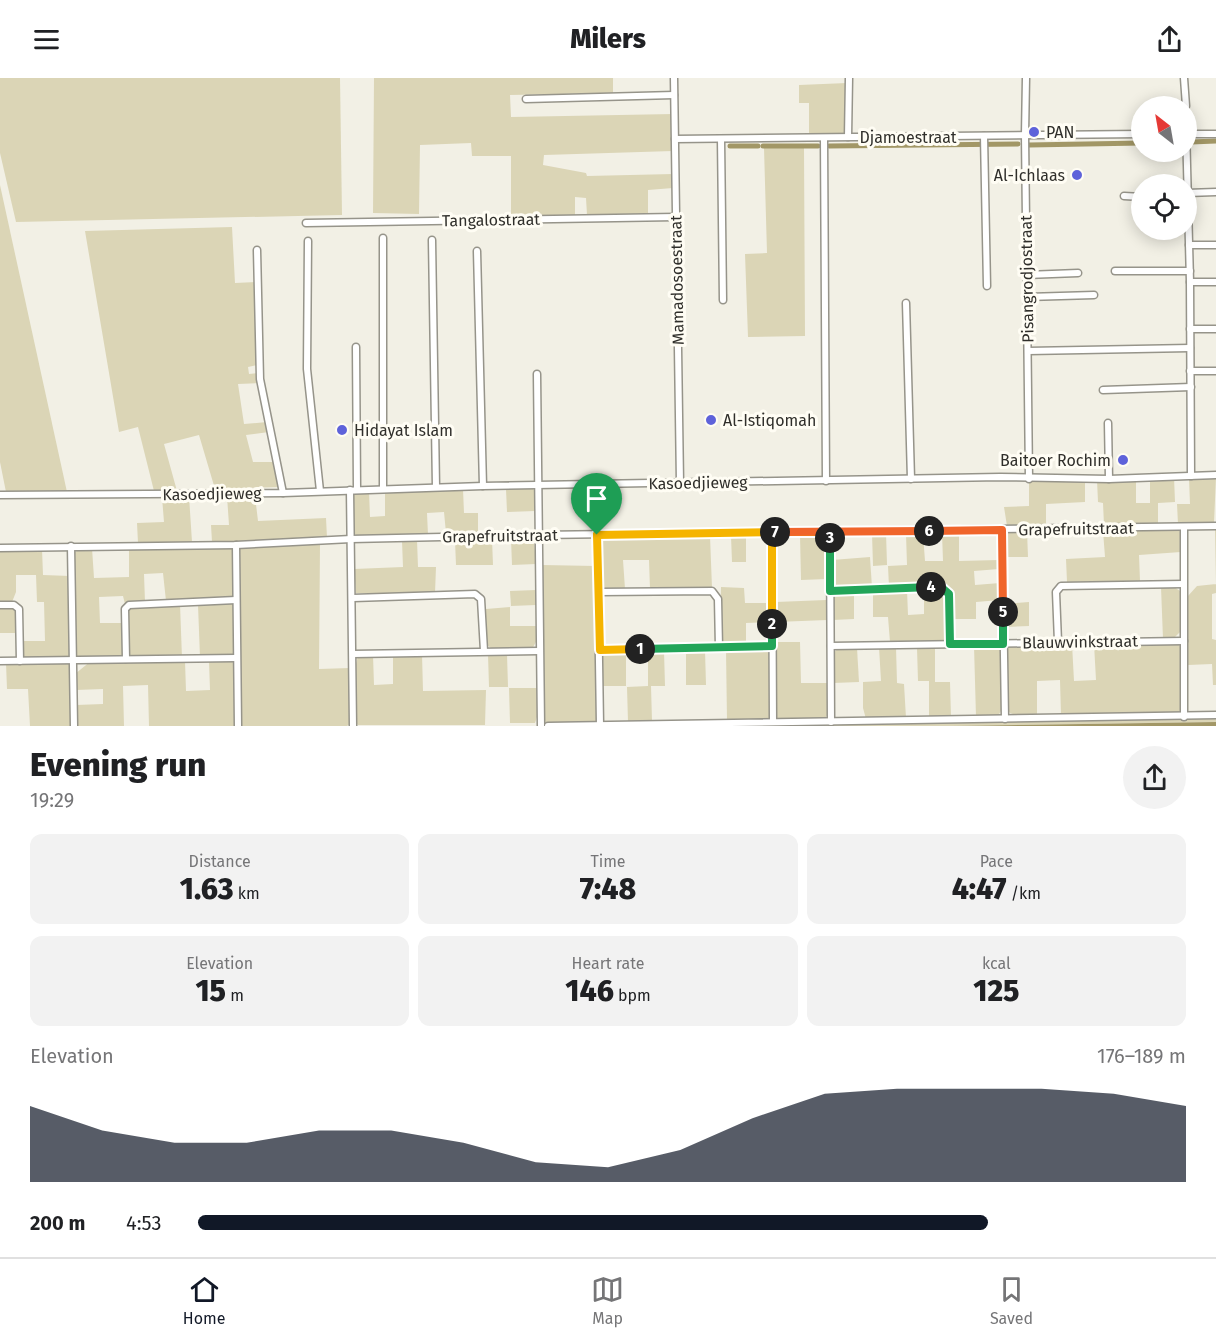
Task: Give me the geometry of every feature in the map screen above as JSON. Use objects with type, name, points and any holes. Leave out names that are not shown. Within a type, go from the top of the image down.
[{"type":"street","name":"Mamadosoestraat","points":[[674,78],[680,483]]},
{"type":"street","points":[[848,137],[849,78]]},
{"type":"street","name":"Pisangrodjostraat","points":[[1026,78],[1029,479]]},
{"type":"street","points":[[1185,78],[1186,96]]},
{"type":"street","points":[[526,99],[674,95]]},
{"type":"street","name":"Djamoestraat","points":[[675,139],[984,138],[1025,135],[1131,134]]},
{"type":"street","points":[[1197,134],[1216,134]]},
{"type":"street","points":[[824,138],[826,481]]},
{"type":"street","points":[[984,138],[987,286]]},
{"type":"street","points":[[721,139],[723,300]]},
{"type":"street","points":[[1197,193],[1216,192]]},
{"type":"street","points":[[1124,196],[1131,196]]},
{"type":"street","name":"Tangalostraat","points":[[306,223],[676,217]]},
{"type":"street","points":[[383,238],[383,488]]},
{"type":"street","points":[[432,240],[436,487]]},
{"type":"street","points":[[1189,240],[1191,476]]},
{"type":"street","points":[[308,241],[307,369],[320,491]]},
{"type":"street","points":[[1189,245],[1216,245]]},
{"type":"street","points":[[257,250],[260,379],[283,493]]},
{"type":"street","points":[[477,251],[483,486]]},
{"type":"street","points":[[1115,271],[1190,271]]},
{"type":"street","points":[[1026,275],[1078,273]]},
{"type":"street","points":[[1190,282],[1216,282]]},
{"type":"street","points":[[1027,297],[1094,295]]},
{"type":"street","points":[[906,303],[911,479]]},
{"type":"street","points":[[1190,329],[1216,329]]},
{"type":"street","points":[[354,726],[351,539],[356,346]]},
{"type":"street","points":[[1028,351],[1190,348]]},
{"type":"street","points":[[1190,371],[1216,371]]},
{"type":"street","points":[[537,374],[541,726]]},
{"type":"street","points":[[1103,390],[1191,387]]},
{"type":"street","points":[[1108,423],[1109,479]]},
{"type":"street","name":"Kasoedjieweg","points":[[0,495],[283,493],[483,486],[1000,477],[1109,479],[1216,475]]},
{"type":"street","name":"Grapefruitstraat","points":[[0,548],[539,535],[1216,526]]},
{"type":"street","points":[[1184,527],[1184,717]]},
{"type":"street","points":[[1002,530],[1005,719]]},
{"type":"street","points":[[772,532],[773,722]]},
{"type":"street","points":[[830,532],[831,722]]},
{"type":"street","points":[[597,535],[600,725]]},
{"type":"street","points":[[236,544],[238,726]]},
{"type":"street","points":[[71,546],[74,726]]},
{"type":"street","points":[[1058,642],[1056,592],[1060,586],[1183,584]]},
{"type":"street","points":[[830,591],[941,587],[949,594],[950,644]]},
{"type":"street","points":[[598,592],[712,591],[718,599],[719,648]]},
{"type":"street","points":[[353,598],[475,594],[481,599],[484,651]]},
{"type":"street","points":[[126,659],[125,609],[129,605],[236,600]]},
{"type":"street","points":[[0,605],[14,605],[19,609],[20,661]]},
{"type":"street","name":"Blauwvinkstraat","points":[[831,646],[1184,640]]},
{"type":"street","points":[[600,650],[772,646]]},
{"type":"street","points":[[353,654],[539,651]]},
{"type":"street","points":[[0,661],[236,658]]},
{"type":"street","points":[[548,726],[1216,715]]},
{"type":"shaded area","points":[[0,78],[340,78],[342,215],[16,222],[0,153]]},
{"type":"shaded area","points":[[374,78],[613,78],[613,93],[510,95],[511,117],[673,114],[673,151],[544,155],[543,165],[586,173],[587,176],[673,174],[673,188],[648,190],[648,215],[587,215],[586,198],[575,197],[575,216],[511,218],[511,156],[472,156],[471,143],[420,145],[419,214],[373,213]]},
{"type":"shaded area","points":[[847,83],[846,134],[809,136],[809,103],[799,103],[799,85]]},
{"type":"shaded area","points":[[764,148],[804,148],[805,336],[748,337],[745,254],[767,253]]},
{"type":"shaded area","points":[[0,185],[67,492],[6,492],[0,462]]},
{"type":"shaded area","points":[[232,227],[235,283],[256,282],[257,365],[248,367],[249,374],[257,373],[259,383],[238,384],[244,424],[267,422],[269,432],[246,435],[253,462],[275,462],[280,487],[215,489],[199,435],[164,444],[177,491],[154,491],[138,427],[119,432],[85,231]]},
{"type":"shaded area","points":[[1174,477],[1175,502],[1158,503],[1158,525],[1104,525],[1103,503],[1098,502],[1097,480],[1136,479],[1136,503],[1150,503],[1150,478]]},
{"type":"shaded area","points":[[1216,477],[1214,523],[1178,524],[1177,504],[1190,504],[1189,478]]},
{"type":"shaded area","points":[[1085,480],[1085,502],[1046,504],[1046,526],[1007,526],[1004,507],[1029,506],[1029,481]]},
{"type":"shaded area","points":[[532,488],[535,491],[535,511],[507,512],[506,489]]},
{"type":"shaded area","points":[[463,489],[464,513],[478,513],[478,534],[446,533],[444,512],[427,513],[428,535],[357,536],[354,533],[353,497],[356,492],[369,491],[370,517],[385,516],[385,491]]},
{"type":"shaded area","points":[[189,496],[192,542],[138,543],[137,523],[164,522],[162,497]]},
{"type":"shaded area","points":[[227,496],[255,496],[258,521],[326,518],[327,538],[212,542],[211,525],[229,525]]},
{"type":"shaded area","points":[[1215,528],[1216,528],[1216,584]]},
{"type":"shaded area","points":[[1175,529],[1182,534],[1181,552],[1139,555],[1140,581],[1067,582],[1066,559],[1105,557],[1103,531]]},
{"type":"shaded area","points":[[1011,531],[1027,531],[1028,557],[1005,557],[1006,535]]},
{"type":"shaded area","points":[[886,533],[887,565],[873,566],[872,534]]},
{"type":"shaded area","points":[[942,533],[959,533],[959,561],[999,560],[999,569],[974,571],[975,585],[1000,583],[1000,600],[976,602],[976,619],[952,619],[950,590],[942,585],[889,587],[888,566],[907,565],[906,534],[923,534],[925,561],[943,561]]},
{"type":"shaded area","points":[[800,535],[826,535],[828,539],[827,579],[801,580]]},
{"type":"shaded area","points":[[710,536],[712,588],[650,589],[649,560],[623,560],[625,589],[607,590],[601,584],[599,542],[604,537]]},
{"type":"shaded area","points":[[731,536],[746,536],[746,562],[732,562]]},
{"type":"shaded area","points":[[492,539],[493,565],[456,565],[455,541]]},
{"type":"shaded area","points":[[511,539],[534,540],[536,564],[512,565]]},
{"type":"shaded area","points":[[417,540],[418,567],[436,567],[435,593],[356,593],[354,569],[403,567],[402,541]]},
{"type":"shaded area","points":[[320,544],[319,669],[350,668],[350,724],[347,726],[241,726],[238,550],[240,547]]},
{"type":"shaded area","points":[[232,547],[234,549],[234,597],[232,599],[166,601],[163,573],[144,574],[145,602],[125,604],[123,596],[99,597],[100,623],[123,623],[124,655],[122,657],[79,658],[76,656],[73,554],[75,552],[92,548],[94,578],[129,577],[129,548]]},
{"type":"shaded area","points":[[42,549],[43,575],[70,576],[71,656],[68,659],[23,658],[22,641],[45,641],[44,602],[37,602],[36,575],[16,575],[16,592],[12,602],[0,602],[0,550]]},
{"type":"shaded area","points":[[870,557],[872,588],[840,588],[832,584],[832,560]]},
{"type":"shaded area","points":[[542,565],[596,566],[597,721],[593,723],[547,724],[544,721]]},
{"type":"shaded area","points":[[1216,584],[1216,593],[1212,594],[1212,639],[1216,640],[1216,685],[1213,685],[1212,664],[1188,665],[1188,596],[1197,586]]},
{"type":"shaded area","points":[[721,587],[744,588],[745,603],[770,603],[770,622],[746,623],[746,645],[722,644],[720,641]]},
{"type":"shaded area","points":[[1161,587],[1174,587],[1180,591],[1180,632],[1174,638],[1163,639]]},
{"type":"shaded area","points":[[924,589],[938,589],[947,594],[948,635],[946,641],[890,642],[888,617],[873,617],[873,591],[907,590],[908,615],[924,614]]},
{"type":"shaded area","points":[[536,590],[536,605],[511,606],[510,591]]},
{"type":"shaded area","points":[[854,591],[854,619],[833,620],[832,595],[835,592]]},
{"type":"shaded area","points":[[826,600],[827,620],[776,622],[776,602]]},
{"type":"shaded area","points":[[231,602],[235,606],[234,655],[232,657],[200,657],[198,605]]},
{"type":"shaded area","points":[[1029,602],[1029,626],[1006,627],[1005,604]]},
{"type":"shaded area","points":[[180,604],[182,658],[129,656],[128,610],[130,607]]},
{"type":"shaded area","points":[[0,606],[11,606],[17,612],[17,633],[0,633]]},
{"type":"shaded area","points":[[510,607],[510,626],[536,626],[536,642],[532,649],[492,649],[486,644],[486,609]]},
{"type":"shaded area","points":[[775,642],[800,642],[801,683],[829,683],[829,713],[824,719],[776,719]]},
{"type":"shaded area","points":[[1176,643],[1182,647],[1182,708],[1177,714],[1061,715],[1060,680],[1037,681],[1037,715],[1019,716],[1010,713],[1007,709],[1006,651],[1010,646],[1072,644],[1074,681],[1096,680],[1094,644]]},
{"type":"shaded area","points":[[974,646],[995,646],[1001,650],[1002,709],[998,716],[976,717]]},
{"type":"shaded area","points":[[879,647],[896,647],[897,683],[904,684],[906,718],[866,719],[863,708],[863,682],[881,681]]},
{"type":"shaded area","points":[[935,647],[935,682],[950,682],[951,717],[929,717],[929,681],[918,681],[917,648]]},
{"type":"shaded area","points":[[839,648],[857,648],[859,682],[833,683],[833,653]]},
{"type":"shaded area","points":[[763,649],[770,652],[771,716],[766,720],[727,721],[726,650]]},
{"type":"shaded area","points":[[686,650],[705,650],[706,685],[686,685]]},
{"type":"shaded area","points":[[626,651],[626,686],[602,686],[602,655],[604,652]]},
{"type":"shaded area","points":[[664,651],[665,686],[651,686],[652,721],[628,722],[627,687],[648,686],[648,652]]},
{"type":"shaded area","points":[[422,654],[423,691],[486,690],[485,725],[358,725],[356,723],[355,668],[358,656],[373,655],[374,685],[393,684],[393,655]]},
{"type":"shaded area","points":[[488,654],[507,654],[508,687],[489,687]]},
{"type":"shaded area","points":[[230,660],[235,664],[235,726],[149,726],[148,685],[123,686],[124,726],[75,726],[76,705],[103,704],[103,689],[76,690],[75,674],[91,661],[185,661],[186,691],[210,690],[209,661]]},
{"type":"shaded area","points":[[6,663],[69,663],[71,665],[72,726],[30,726],[28,689],[7,689]]},
{"type":"shaded area","points":[[509,688],[537,688],[535,723],[510,723]]},
{"type":"shaded area","points":[[1216,718],[1216,722],[953,726],[641,726]]},
{"type":"shaded area","points":[[1216,722],[1216,726],[953,726]]},
{"type":"waterway","points":[[1197,142],[1216,141]]},
{"type":"waterway","points":[[1029,145],[1131,143]]},
{"type":"waterway","points":[[829,146],[1018,144]]},
{"type":"waterway","points":[[730,146],[758,146]]},
{"type":"waterway","points":[[763,146],[818,146]]},
{"type":"place","name":"PAN","points":[[1034,132]]},
{"type":"place","name":"Al-Ichlaas","points":[[1077,175]]},
{"type":"place","name":"Al-Istiqomah","points":[[711,420]]},
{"type":"place","name":"Hidayat Islam","points":[[342,430]]},
{"type":"place","name":"Baitoer Rochim","points":[[1123,460]]},
{"type":"route","points":[[597,535],[600,650],[772,646],[772,532],[830,532],[830,591],[941,587],[949,594],[950,644],[1003,644],[1002,530],[772,532],[597,535]]}]
